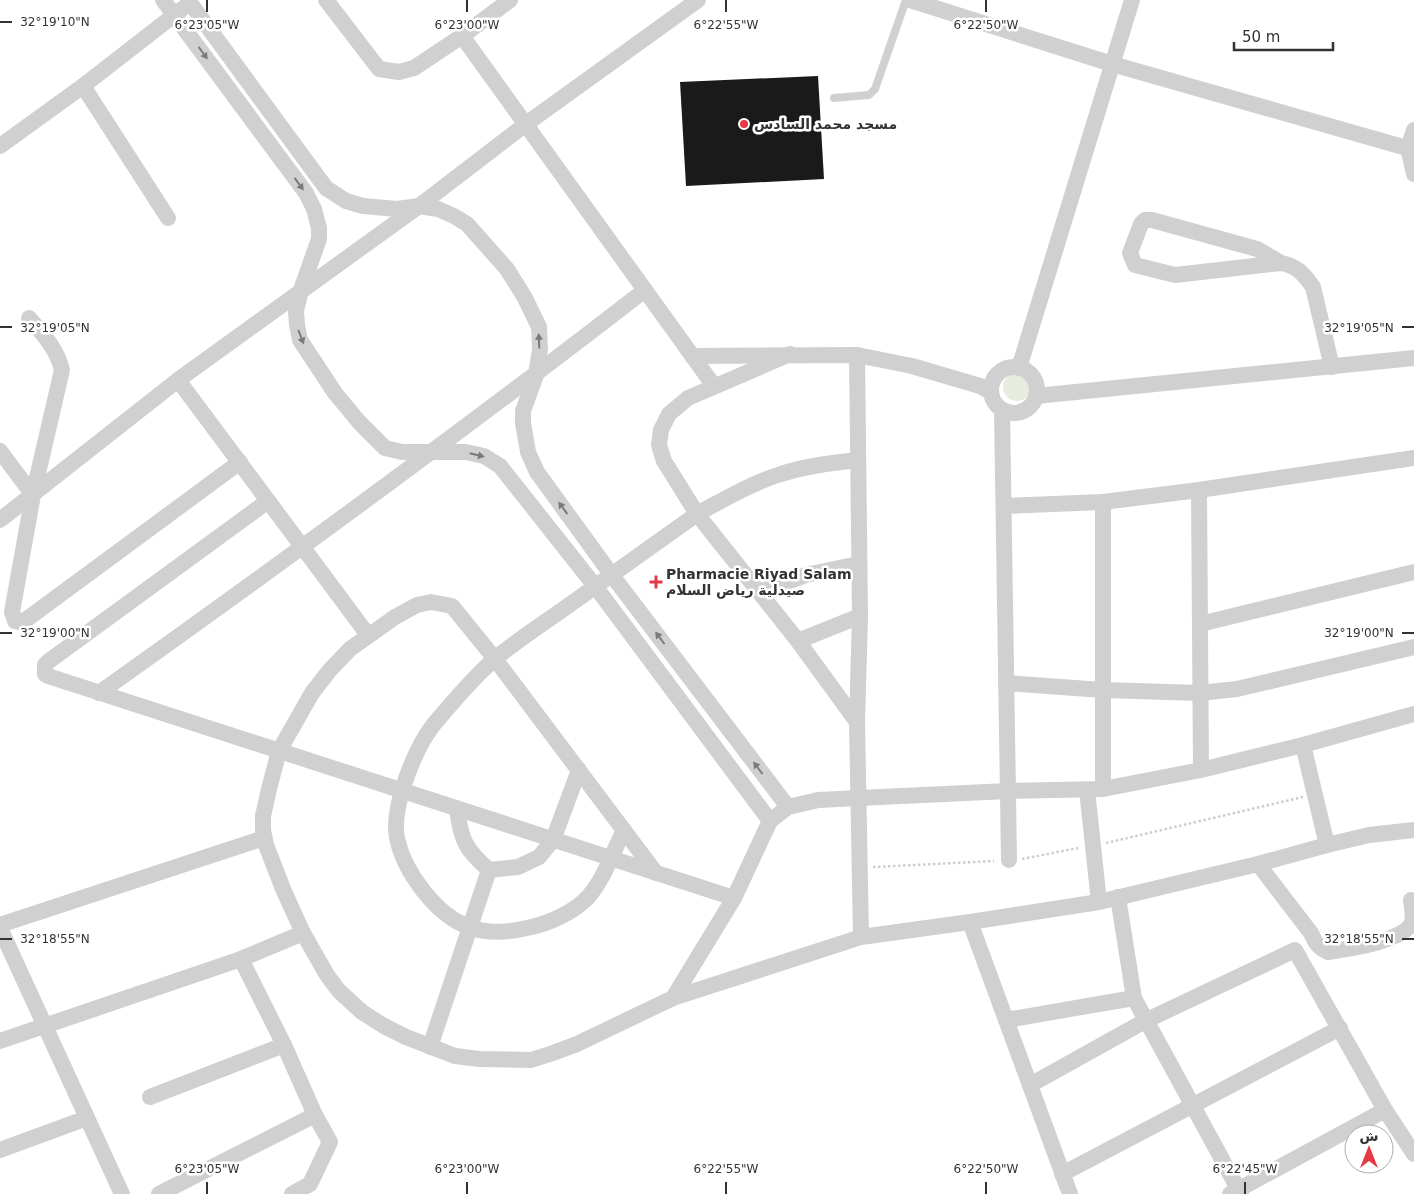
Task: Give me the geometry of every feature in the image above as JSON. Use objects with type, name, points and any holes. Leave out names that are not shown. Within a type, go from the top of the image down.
[{"type":"street","points":[[164,0],[306,193],[314,209],[319,228],[319,240],[301,290],[296,311],[297,325],[300,340],[335,393],[359,422],[385,448],[402,452],[466,452],[484,456],[500,466],[595,586],[770,821]]},
{"type":"street","points":[[326,0],[379,69],[399,72],[414,68],[462,36],[510,0]]},
{"type":"street","points":[[0,520],[178,380],[419,206],[526,124],[698,0]]},
{"type":"street","points":[[910,0],[1112,64],[1411,149]]},
{"type":"street","points":[[1019,368],[1132,0]]},
{"type":"street","points":[[0,146],[83,86],[191,1],[326,188],[346,201],[363,206],[397,209],[419,206],[438,209],[467,224],[507,269],[525,298],[539,327],[540,349],[536,375],[524,411],[525,439],[528,452],[538,472],[612,574],[788,806]]},
{"type":"street","points":[[462,36],[714,386]]},
{"type":"street","points":[[83,86],[168,218]]},
{"type":"street","points":[[1414,130],[1411,149],[1414,174]]},
{"type":"street","points":[[1281,263],[1257,248],[1152,220],[1145,220],[1141,224],[1130,253],[1135,265],[1175,275],[1281,263],[1291,265],[1299,270],[1313,287],[1332,367]]},
{"type":"street","points":[[99,693],[432,452],[536,375],[645,290]]},
{"type":"street","points":[[30,318],[46,337],[55,352],[62,370],[33,495],[12,612],[14,621],[18,622],[27,619],[240,462]]},
{"type":"street","points":[[790,354],[688,398],[669,414],[661,430],[658,444],[664,461],[697,514],[798,641],[857,722]]},
{"type":"street","points":[[692,356],[857,355],[912,366],[980,386],[991,392]]},
{"type":"street","points":[[857,355],[860,616],[857,722],[861,937]]},
{"type":"street","points":[[1036,396],[1414,358]]},
{"type":"street","points":[[1010,368],[1019,368],[1031,376],[1035,382],[1036,396],[1029,408],[1023,412],[1016,413],[1002,410],[994,403],[991,392],[995,376],[1010,368]]},
{"type":"street","points":[[178,380],[368,635]]},
{"type":"street","points":[[1002,410],[1008,860]]},
{"type":"street","points":[[0,451],[33,495]]},
{"type":"street","points":[[1004,506],[1103,502],[1199,490],[1414,458]]},
{"type":"street","points":[[624,830],[601,879],[588,897],[561,917],[544,925],[512,931],[485,930],[469,927],[453,918],[429,897],[418,884],[409,868],[397,838],[396,827],[398,804],[402,791],[426,737],[454,700],[495,659],[697,514],[733,495],[778,475],[828,463],[858,460]]},
{"type":"street","points":[[1199,490],[1201,770]]},
{"type":"street","points":[[268,501],[45,665],[44,672],[48,676],[99,693],[734,898]]},
{"type":"street","points":[[1099,902],[1095,790],[1103,690],[1103,502]]},
{"type":"street","points":[[758,592],[806,576],[858,564]]},
{"type":"street","points":[[1200,624],[1414,572]]},
{"type":"street","points":[[656,873],[495,659],[452,606],[441,602],[417,605],[395,617],[350,649],[329,671],[312,692],[279,751],[263,816],[264,838],[283,889],[303,933],[327,975],[339,991],[362,1012],[384,1026],[430,1048],[455,1056],[479,1059],[530,1060],[577,1044],[672,998],[861,937],[1099,902],[1369,835],[1414,830]]},
{"type":"street","points":[[798,641],[860,616]]},
{"type":"street","points":[[1006,683],[1103,690],[1200,693],[1237,690],[1414,648]]},
{"type":"street","points":[[672,998],[734,898],[770,821],[788,806],[818,800],[1008,791],[1095,790],[1201,770],[1303,745],[1414,714]]},
{"type":"street","points":[[1303,745],[1326,845]]},
{"type":"street","points":[[457,809],[459,827],[468,849],[489,870],[506,869],[529,863],[539,857],[553,840],[579,770]]},
{"type":"street","points":[[122,1194],[0,926],[264,838]]},
{"type":"street","points":[[1258,864],[1311,933],[1317,944],[1321,949],[1328,952],[1392,938],[1403,932],[1411,925],[1414,916],[1411,900]]},
{"type":"street","points":[[430,1048],[489,870]]},
{"type":"street","points":[[1118,897],[1134,998],[1236,1192],[1385,1110]]},
{"type":"street","points":[[970,922],[1070,1194]]},
{"type":"street","points":[[0,1041],[241,959],[303,933]]},
{"type":"street","points":[[1030,1085],[1146,1021],[1295,950],[1385,1110],[1414,1154]]},
{"type":"street","points":[[241,959],[330,1142],[310,1184],[292,1194]]},
{"type":"street","points":[[1006,1020],[1134,998]]},
{"type":"street","points":[[1062,1174],[1340,1028]]},
{"type":"street","points":[[150,1097],[284,1045]]},
{"type":"street","points":[[159,1194],[315,1114]]},
{"type":"street","points":[[0,1150],[87,1118]]},
{"type":"lane","points":[[834,98],[869,95],[875,89],[906,0]]},
{"type":"shaded area","points":[[1017,373],[1027,377],[1031,387],[1027,397],[1017,401],[1007,397],[1003,387],[1007,377]]},
{"type":"building","points":[[818,76],[824,179],[686,186],[680,82]]},
{"type":"place","name":"مسجد محمد السادس","points":[[744,124]]},
{"type":"place","name":"Pharmacie Riyad Salam صيدلية رياض السلام","points":[[656,582]]}]
